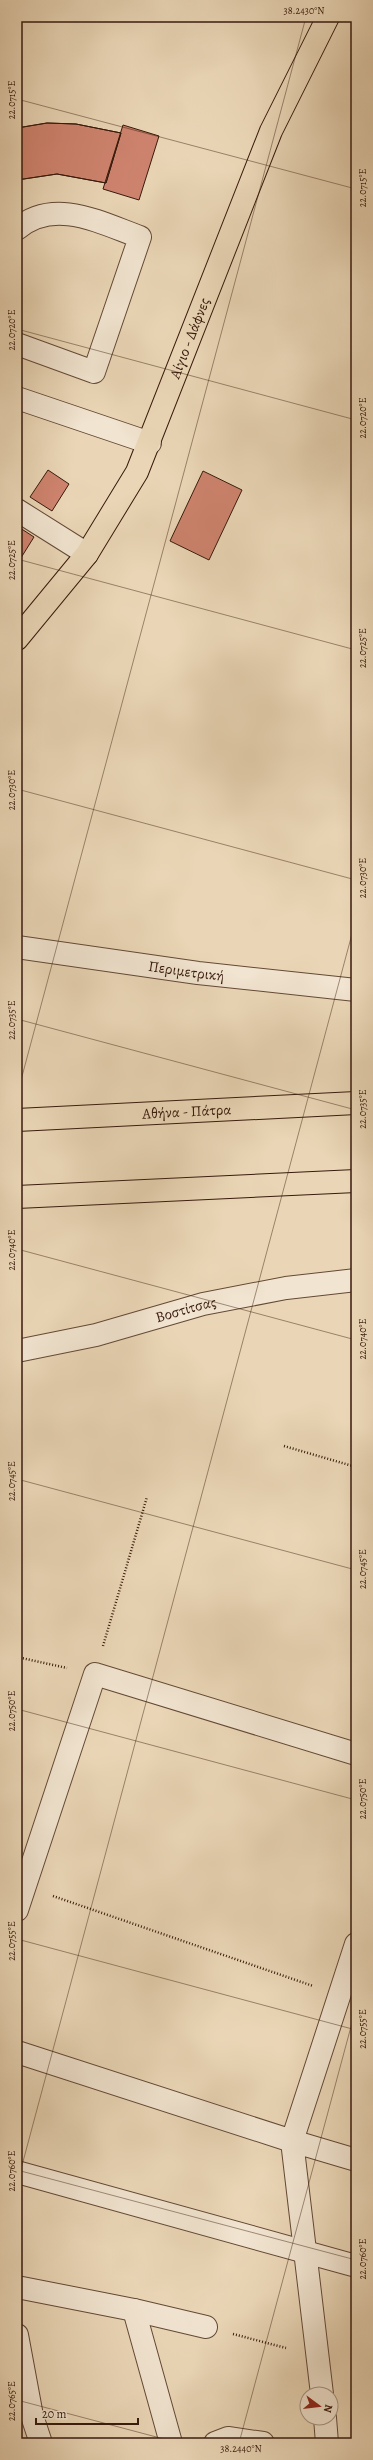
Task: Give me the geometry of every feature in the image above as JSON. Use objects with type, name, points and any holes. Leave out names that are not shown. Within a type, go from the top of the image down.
[{"type":"main road","name":"Αίγιο - Δάφνες","points":[[17,639],[87,554],[122,499],[150,443],[271,131],[328,17]]},
{"type":"main road","name":"Αθήνα - Πάτρα","points":[[17,1120],[356,1103]]},
{"type":"main road","points":[[17,1197],[356,1181]]},
{"type":"street","points":[[17,229],[38,216],[67,213],[140,237],[94,372],[17,344]]},
{"type":"street","points":[[17,398],[150,443]]},
{"type":"street","points":[[24,514],[87,554]]},
{"type":"street","name":"Περιμετρική","points":[[17,947],[198,973],[356,990]]},
{"type":"street","name":"Βοστίτσας","points":[[17,1351],[96,1335],[203,1304],[286,1288],[356,1280]]},
{"type":"street","points":[[17,1910],[95,1674],[356,1754]]},
{"type":"street","points":[[321,2386],[292,2141],[356,1944]]},
{"type":"street","points":[[17,2052],[292,2141],[356,2160]]},
{"type":"street","points":[[17,2172],[356,2266]]},
{"type":"street","points":[[17,2287],[134,2310],[206,2327]]},
{"type":"street","points":[[134,2310],[171,2443]]},
{"type":"street","points":[[17,2335],[32,2416],[41,2443]]},
{"type":"street","points":[[326,2426],[327,2443]]},
{"type":"street","points":[[215,2443],[228,2438],[262,2443]]},
{"type":"path","points":[[284,1446],[356,1467]]},
{"type":"path","points":[[17,1657],[95,1674],[147,1497]]},
{"type":"path","points":[[25,1886],[340,1995]]},
{"type":"path","points":[[206,2327],[318,2356]]},
{"type":"building","points":[[47,123],[76,124],[121,133],[106,183],[57,174],[17,180],[17,128]]},
{"type":"building","points":[[47,123],[76,124],[121,133],[106,183],[57,174],[17,180],[17,128]]},
{"type":"building","points":[[123,125],[159,136],[139,200],[103,189]]},
{"type":"building","points":[[48,470],[69,484],[52,511],[30,497]]},
{"type":"building","points":[[203,471],[242,490],[209,560],[170,541]]},
{"type":"building","points":[[17,526],[34,537],[19,561],[17,560]]}]
